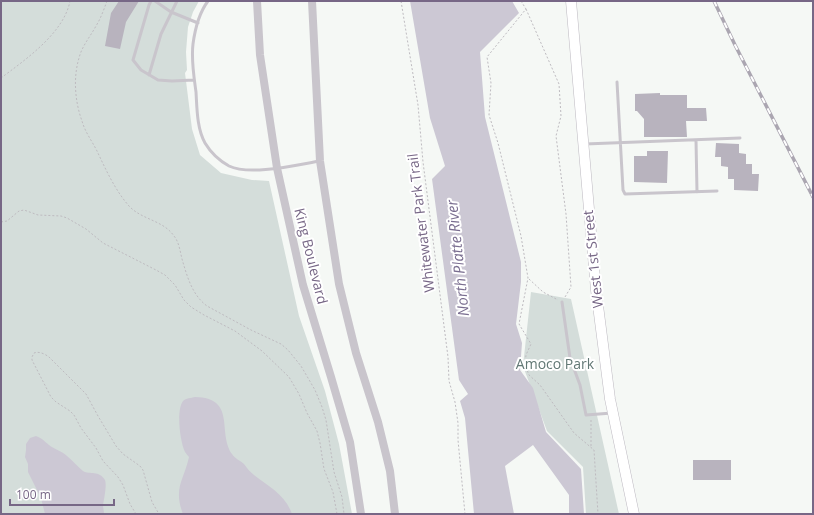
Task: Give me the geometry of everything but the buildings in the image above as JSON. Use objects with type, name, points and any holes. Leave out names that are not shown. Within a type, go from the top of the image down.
[{"type":"main road","name":"West 1st Street","points":[[571,1],[596,290],[610,398],[634,514]]},
{"type":"street","name":"King Boulevard","points":[[257,1],[260,55],[277,168],[303,285],[332,377],[350,442],[362,514]]},
{"type":"street","name":"King Boulevard","points":[[312,1],[320,161],[339,284],[356,353],[378,422],[390,471],[395,514]]},
{"type":"lane","points":[[151,1],[133,60],[141,70],[158,80],[194,80]]},
{"type":"lane","points":[[156,1],[172,12],[198,23]]},
{"type":"lane","points":[[149,75],[161,34],[177,1]]},
{"type":"lane","points":[[208,1],[195,30],[192,52],[201,134],[205,143],[213,154],[221,161],[240,170],[249,171],[277,168],[320,161]]},
{"type":"lane","points":[[617,82],[623,190],[625,194],[717,191]]},
{"type":"lane","points":[[583,144],[740,138]]},
{"type":"lane","points":[[696,140],[697,192]]},
{"type":"lane","points":[[562,302],[570,358],[580,385],[586,415],[614,413]]},
{"type":"path","points":[[1,78],[37,50],[50,36],[65,16],[70,1]]},
{"type":"path","points":[[107,1],[97,26],[83,48],[77,67],[76,97],[83,125],[104,166],[128,204],[139,214],[164,227],[174,236],[179,246],[191,287],[201,302],[251,330],[276,340],[288,350],[301,366],[315,390],[326,420],[334,472],[342,497],[344,514]]},
{"type":"path","name":"Whitewater Park Trail","points":[[401,1],[418,105],[423,162],[448,357],[449,380],[455,402],[458,422],[458,440],[465,514]]},
{"type":"path","points":[[521,1],[526,9],[559,84],[561,116],[556,136],[566,214],[571,287],[562,302],[543,292],[528,278]]},
{"type":"path","points":[[526,9],[487,57],[491,83],[489,115],[498,143],[521,236],[528,278],[519,324],[531,344],[526,355],[525,365],[529,375],[540,386],[574,433],[594,450],[598,514]]},
{"type":"path","points":[[1,222],[7,221],[19,211],[24,210],[38,215],[61,216],[67,218],[86,229],[103,243],[165,275],[175,285],[184,300],[191,307],[235,331],[262,351],[282,369],[293,382],[317,431],[324,469],[333,492],[337,514]]},
{"type":"path","points":[[136,514],[130,504],[120,479],[103,462],[96,448],[81,428],[74,415],[56,402],[49,394],[32,360],[34,353],[42,353],[49,357],[86,394],[116,446],[123,454],[140,466],[143,470],[152,502],[159,514]]},
{"type":"path","points":[[591,448],[592,415]]},
{"type":"green space","points":[[1,1],[199,1],[193,12],[188,27],[186,52],[187,70],[185,73],[192,129],[200,155],[221,173],[252,180],[269,181],[299,316],[325,391],[339,444],[352,514],[1,514]]},
{"type":"green space","name":"Amoco Park","points":[[531,292],[571,299],[619,514],[586,514],[583,467],[547,431],[523,366]]},
{"type":"water","name":"North Platte River","points":[[410,1],[512,1],[519,13],[480,52],[485,117],[521,262],[521,282],[516,324],[522,343],[520,370],[533,388],[546,432],[581,469],[584,514],[569,514],[569,495],[533,445],[505,466],[514,514],[474,514],[465,418],[460,401],[468,394],[459,380],[432,179],[445,166],[430,118]]},
{"type":"water","points":[[195,397],[208,399],[216,403],[224,418],[228,445],[232,454],[253,474],[281,496],[292,514],[183,514],[180,505],[179,491],[189,457],[183,447],[179,418],[183,401]]},
{"type":"water","points":[[36,436],[65,454],[83,471],[103,477],[106,485],[103,505],[104,514],[45,514],[41,498],[28,472],[28,464],[25,457],[26,444],[30,438]]},
{"type":"railway","points":[[714,1],[813,197]]}]
